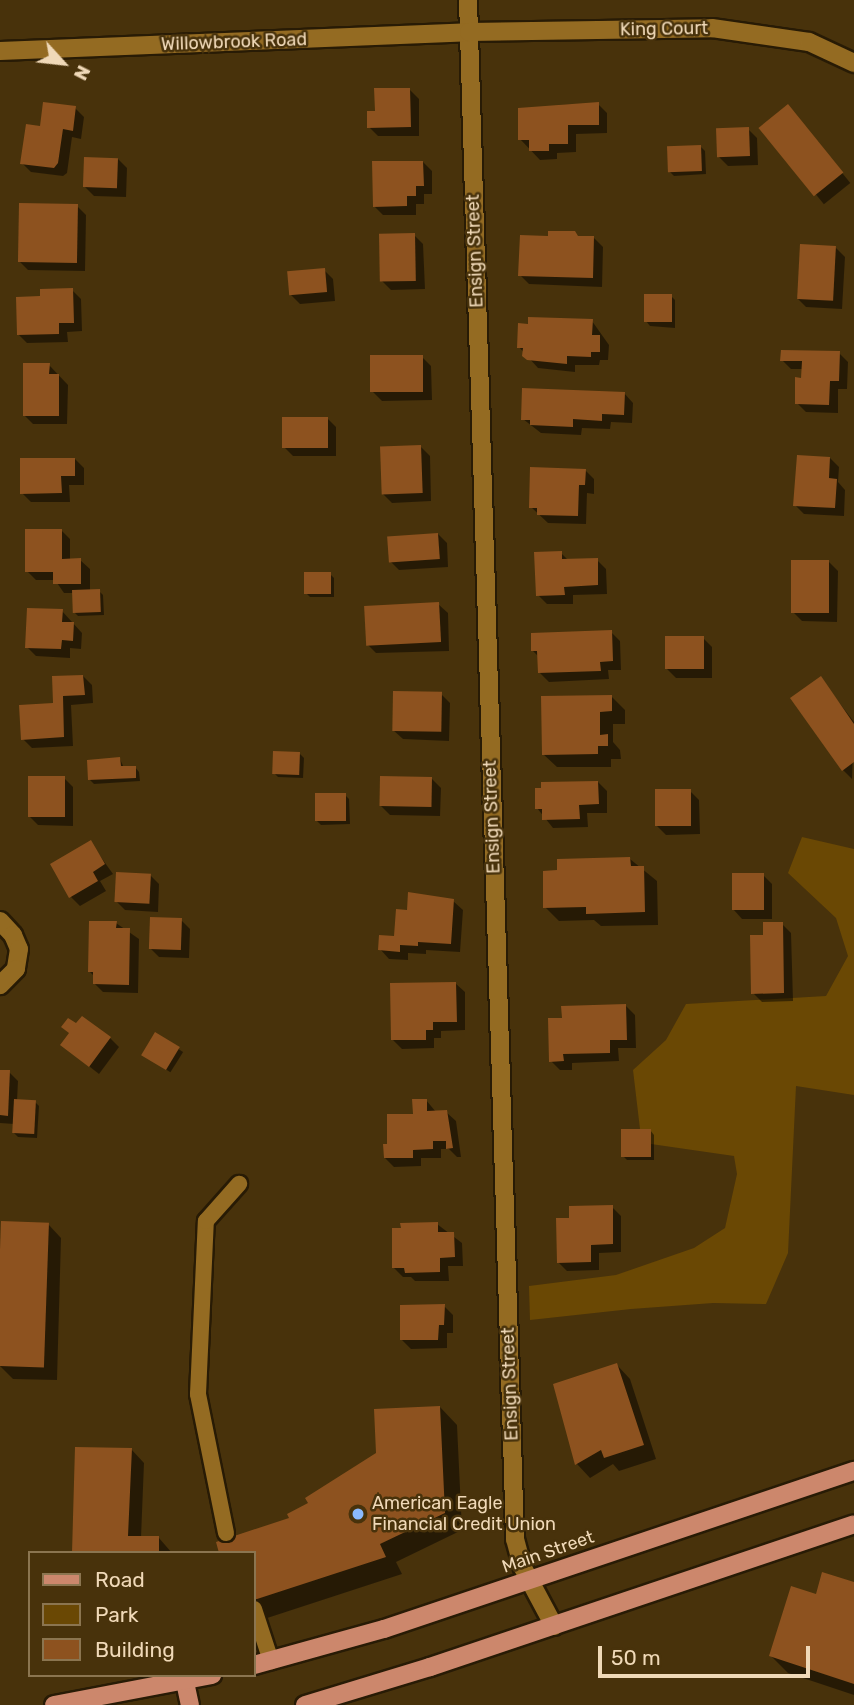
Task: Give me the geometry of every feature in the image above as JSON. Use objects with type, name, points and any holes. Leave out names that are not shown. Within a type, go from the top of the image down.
[{"type":"main road","name":"Main Street","points":[[263,1663],[384,1629],[854,1471]]},
{"type":"main road","points":[[305,1705],[554,1626],[854,1524]]},
{"type":"main road","points":[[54,1705],[204,1677]]},
{"type":"main road","points":[[185,1682],[190,1705]]},
{"type":"street","name":"Ensign Street","points":[[468,0],[515,1539],[518,1556],[554,1626]]},
{"type":"street","name":"King Court","points":[[468,32],[712,28],[809,42],[854,63]]},
{"type":"street","name":"Willowbrook Road","points":[[0,51],[468,32]]},
{"type":"street","points":[[0,922],[13,935],[19,949],[16,969],[0,985]]},
{"type":"lane","points":[[226,1533],[198,1394],[206,1221],[239,1184]]},
{"type":"lane","points":[[256,1621],[263,1663]]},
{"type":"green space","points":[[802,837],[854,849],[854,1095],[796,1086],[788,1253],[766,1304],[713,1303],[530,1320],[529,1286],[616,1275],[694,1248],[725,1228],[737,1174],[734,1156],[651,1144],[651,1129],[640,1129],[633,1070],[666,1040],[686,1004],[826,996],[848,956],[836,918],[788,873]]},
{"type":"building","points":[[374,88],[410,88],[411,127],[367,128],[367,111],[375,111]]},
{"type":"building","points":[[43,102],[76,106],[73,131],[63,129],[58,163],[54,168],[20,164],[26,124],[40,126]]},
{"type":"building","points":[[599,102],[599,125],[568,125],[568,144],[549,144],[549,151],[529,151],[529,140],[518,140],[518,108]]},
{"type":"building","points":[[788,104],[843,172],[814,196],[758,128]]},
{"type":"building","points":[[749,127],[750,156],[717,157],[716,128]]},
{"type":"building","points":[[701,145],[702,171],[668,172],[667,146]]},
{"type":"building","points":[[84,157],[118,158],[117,188],[83,187]]},
{"type":"building","points":[[372,161],[423,161],[424,186],[416,186],[416,196],[407,196],[407,206],[373,207]]},
{"type":"building","points":[[19,203],[78,204],[77,263],[18,262]]},
{"type":"building","points":[[548,231],[575,231],[578,236],[594,236],[593,278],[518,276],[520,235],[548,236]]},
{"type":"building","points":[[415,233],[416,281],[380,282],[379,234]]},
{"type":"building","points":[[800,244],[836,246],[833,301],[797,299]]},
{"type":"building","points":[[325,268],[327,292],[289,295],[287,271]]},
{"type":"building","points":[[73,288],[74,323],[59,323],[59,334],[17,335],[16,297],[40,296],[40,289]]},
{"type":"building","points":[[644,294],[672,294],[672,322],[644,322]]},
{"type":"building","points":[[528,317],[593,319],[592,335],[600,335],[600,352],[591,352],[591,357],[567,356],[567,364],[527,360],[522,356],[523,348],[517,348],[518,323],[528,324]]},
{"type":"building","points":[[781,350],[840,351],[839,381],[830,381],[829,405],[795,404],[795,377],[801,378],[802,361],[780,361]]},
{"type":"building","points":[[370,355],[423,355],[423,392],[370,392]]},
{"type":"building","points":[[23,363],[50,363],[49,374],[59,374],[59,416],[23,416]]},
{"type":"building","points":[[522,388],[625,392],[624,415],[602,414],[602,421],[573,419],[573,427],[530,425],[530,420],[521,420]]},
{"type":"building","points":[[282,417],[328,417],[328,448],[282,448]]},
{"type":"building","points":[[421,445],[423,493],[382,494],[380,446]]},
{"type":"building","points":[[797,455],[830,457],[829,478],[837,479],[835,508],[793,506]]},
{"type":"building","points":[[20,458],[75,458],[75,476],[61,476],[62,493],[20,494]]},
{"type":"building","points":[[530,467],[586,469],[585,485],[579,485],[578,516],[537,515],[537,508],[529,508]]},
{"type":"building","points":[[25,529],[62,529],[62,559],[81,558],[81,584],[53,584],[53,572],[25,572]]},
{"type":"building","points":[[438,533],[440,559],[389,562],[387,537]]},
{"type":"building","points":[[562,551],[562,559],[598,558],[598,585],[564,587],[565,595],[536,596],[534,552]]},
{"type":"building","points":[[791,560],[829,560],[829,613],[791,613]]},
{"type":"building","points":[[304,572],[331,572],[331,594],[304,594]]},
{"type":"building","points":[[100,589],[101,612],[73,613],[72,590]]},
{"type":"building","points":[[439,602],[441,642],[366,646],[364,606]]},
{"type":"building","points":[[27,608],[63,609],[62,622],[74,622],[73,641],[62,640],[61,649],[25,648]]},
{"type":"building","points":[[612,630],[613,661],[600,662],[601,671],[538,673],[537,651],[531,651],[531,633]]},
{"type":"building","points":[[665,636],[704,636],[704,669],[665,669]]},
{"type":"building","points":[[83,675],[85,695],[63,696],[64,737],[21,740],[19,705],[53,703],[52,676]]},
{"type":"building","points":[[821,676],[854,724],[854,762],[842,771],[790,698]]},
{"type":"building","points":[[393,691],[442,692],[441,732],[392,731]]},
{"type":"building","points":[[612,695],[612,711],[600,712],[600,735],[608,734],[608,746],[598,746],[598,754],[542,755],[541,696]]},
{"type":"building","points":[[273,751],[300,752],[299,775],[272,774]]},
{"type":"building","points":[[120,757],[121,766],[136,766],[136,778],[88,780],[87,760]]},
{"type":"building","points":[[28,776],[65,776],[65,817],[28,817]]},
{"type":"building","points":[[380,776],[432,777],[431,807],[379,806]]},
{"type":"building","points":[[598,781],[599,804],[579,805],[580,819],[542,820],[542,809],[535,809],[535,788],[541,788],[541,782]]},
{"type":"building","points":[[655,789],[691,789],[691,826],[655,826]]},
{"type":"building","points":[[315,793],[346,793],[346,821],[315,821]]},
{"type":"building","points":[[91,840],[105,864],[93,872],[98,881],[69,898],[50,864]]},
{"type":"building","points":[[630,857],[631,866],[644,866],[645,912],[586,914],[586,907],[543,908],[543,871],[557,870],[557,859]]},
{"type":"building","points":[[116,872],[151,874],[149,904],[114,902]]},
{"type":"building","points":[[732,873],[764,873],[764,910],[732,910]]},
{"type":"building","points":[[408,892],[454,899],[451,944],[418,942],[418,946],[400,945],[400,952],[378,950],[379,935],[394,936],[396,909],[407,910]]},
{"type":"building","points":[[150,917],[182,918],[181,950],[149,949]]},
{"type":"building","points":[[89,921],[117,921],[116,928],[130,928],[129,985],[93,984],[93,972],[88,972]]},
{"type":"building","points":[[763,922],[783,922],[784,993],[751,994],[750,935],[763,935]]},
{"type":"building","points":[[456,982],[457,1022],[433,1022],[433,1030],[426,1030],[426,1040],[391,1040],[390,983]]},
{"type":"building","points":[[626,1004],[627,1040],[610,1040],[610,1053],[563,1054],[564,1061],[549,1062],[548,1018],[562,1018],[561,1006]]},
{"type":"building","points":[[82,1016],[111,1037],[89,1067],[60,1045],[69,1033],[61,1027],[68,1018],[76,1023]]},
{"type":"building","points":[[155,1032],[180,1047],[166,1070],[141,1055]]},
{"type":"building","points":[[0,1070],[10,1070],[8,1116],[0,1115]]},
{"type":"building","points":[[14,1099],[36,1100],[34,1134],[12,1133]]},
{"type":"building","points":[[412,1099],[427,1099],[427,1111],[447,1110],[453,1148],[446,1149],[446,1141],[433,1141],[433,1149],[413,1150],[413,1158],[384,1158],[387,1114],[413,1114]]},
{"type":"building","points":[[621,1129],[651,1129],[651,1157],[621,1157]]},
{"type":"building","points":[[613,1205],[613,1244],[591,1245],[591,1262],[557,1263],[556,1218],[569,1218],[569,1206]]},
{"type":"building","points":[[1,1221],[49,1223],[44,1368],[0,1366]]},
{"type":"building","points":[[438,1222],[438,1232],[454,1232],[455,1257],[440,1258],[440,1272],[405,1273],[404,1268],[392,1268],[392,1228],[401,1228],[400,1223]]},
{"type":"building","points":[[445,1304],[444,1325],[439,1325],[438,1340],[400,1340],[400,1305]]},
{"type":"building","points":[[617,1363],[644,1445],[604,1458],[601,1450],[575,1465],[553,1384]]},
{"type":"building","points":[[440,1406],[445,1513],[380,1544],[386,1557],[256,1599],[256,1551],[218,1551],[216,1542],[289,1518],[287,1514],[308,1503],[305,1498],[376,1453],[374,1409]]},
{"type":"building","points":[[75,1447],[132,1448],[128,1536],[159,1536],[159,1551],[72,1551]]},
{"type":"building","points":[[822,1572],[854,1582],[854,1684],[769,1656],[791,1586],[816,1594]]},
{"type":"place","name":"American Eagle Financial Credit Union","points":[[358,1514]]}]
